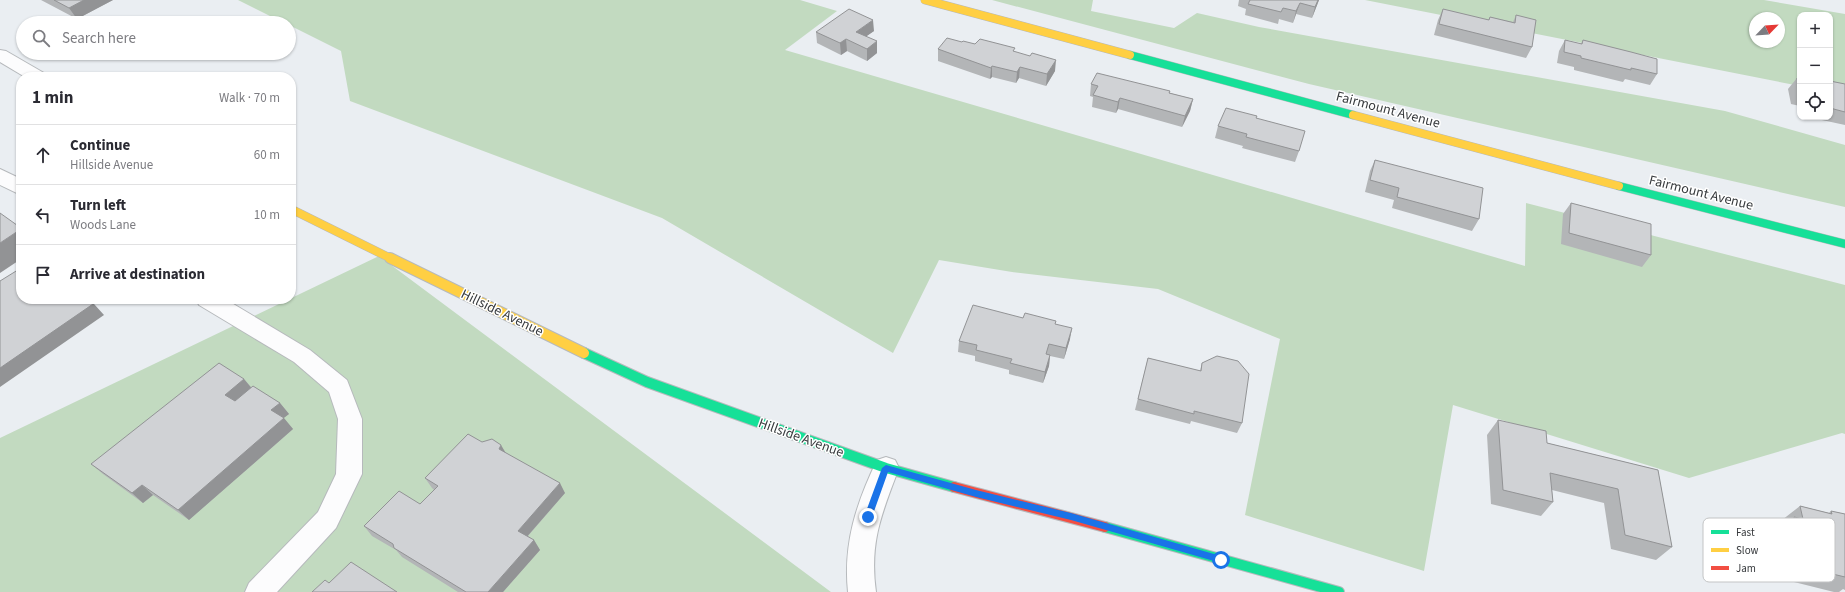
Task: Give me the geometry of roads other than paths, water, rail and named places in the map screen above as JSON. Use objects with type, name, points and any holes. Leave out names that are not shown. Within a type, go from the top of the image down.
[{"type":"street","name":"Fairmount Avenue","points":[[925,0],[1662,198],[1845,244]]},
{"type":"street","points":[[0,55],[29,72]]},
{"type":"street","points":[[0,176],[16,185]]},
{"type":"street","name":"Hillside Avenue","points":[[296,211],[538,331],[647,382],[886,468],[1071,517],[1339,592]]},
{"type":"street","points":[[215,304],[302,356],[339,387],[350,419],[349,474],[327,520],[258,592]]},
{"type":"street","points":[[862,592],[860,575],[861,544],[868,517],[886,468]]}]
